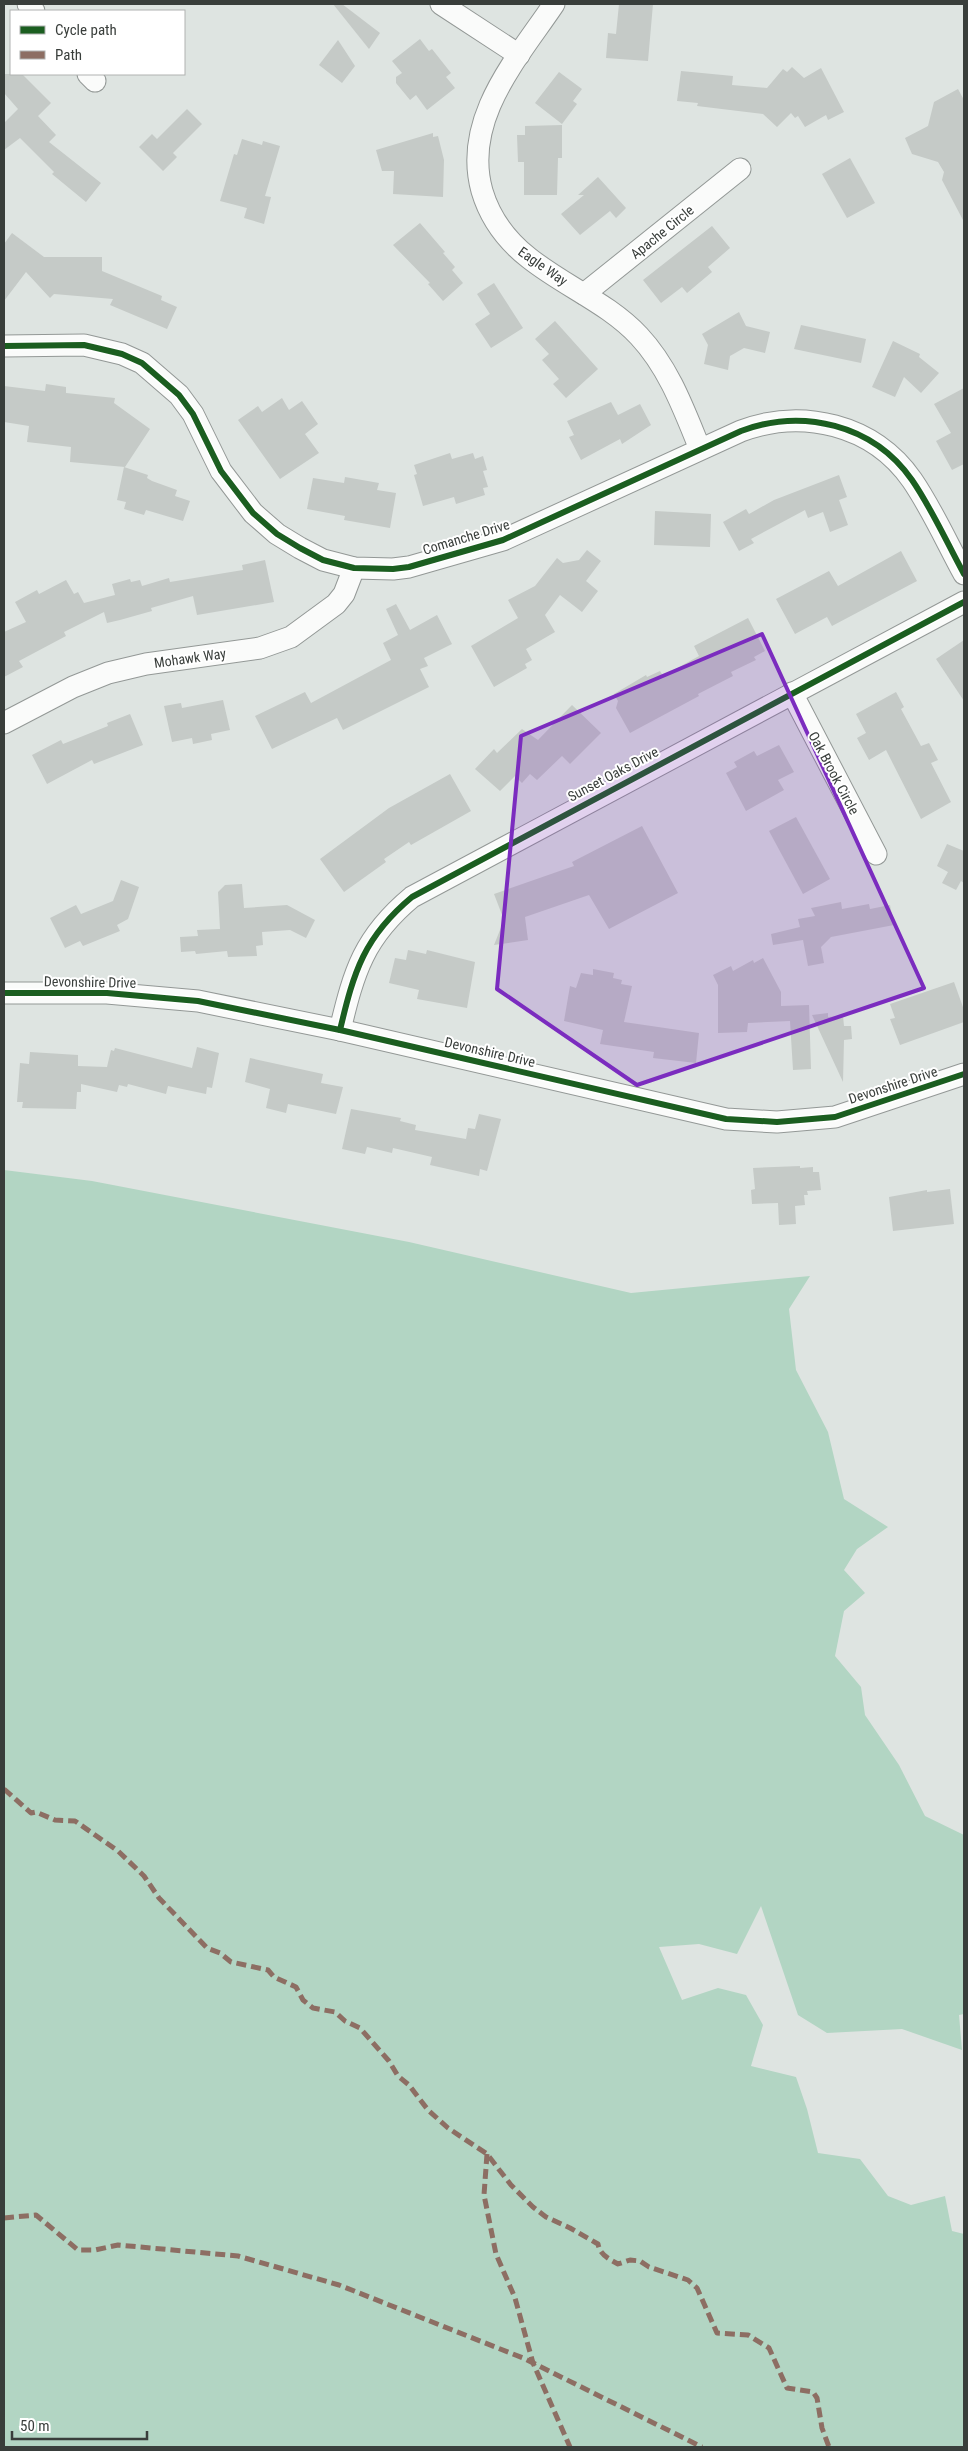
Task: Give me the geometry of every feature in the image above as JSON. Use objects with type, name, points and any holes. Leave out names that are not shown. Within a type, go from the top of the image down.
[{"type":"street","points":[[441,4],[519,55]]},
{"type":"street","name":"Eagle Way","points":[[554,4],[519,55],[489,106],[482,125],[478,146],[480,184],[493,219],[516,246],[529,258],[628,325],[654,354],[673,387],[700,449]]},
{"type":"street","name":"Apache Circle","points":[[584,294],[740,169]]},
{"type":"street","name":"Comanche Drive","points":[[4,346],[84,345],[122,354],[142,364],[173,389],[193,414],[221,471],[253,513],[277,534],[300,548],[323,560],[354,568],[392,569],[409,567],[503,540],[700,449],[755,426],[785,420],[817,422],[838,426],[878,446],[896,461],[912,479],[964,574]]},
{"type":"street","name":"Mohawk Way","points":[[4,723],[73,687],[108,673],[146,664],[260,648],[280,642],[304,630],[336,604],[344,594],[354,568]]},
{"type":"street","name":"Sunset Oaks Drive","points":[[340,1030],[352,980],[361,959],[384,923],[412,897],[964,602]]},
{"type":"street","name":"Oak Brook Circle","points":[[792,693],[876,854]]},
{"type":"street","name":"Devonshire Drive","points":[[4,992],[107,993],[198,1001],[340,1030],[705,1115],[752,1121],[777,1122],[835,1117],[964,1074]]},
{"type":"highlighted area","points":[[762,634],[924,988],[637,1085],[497,989],[521,736]]},
{"type":"green space","points":[[4,1170],[92,1181],[409,1242],[631,1293],[810,1276],[789,1309],[796,1370],[828,1432],[844,1499],[888,1527],[857,1549],[844,1570],[865,1593],[844,1611],[835,1656],[861,1687],[865,1715],[899,1765],[925,1816],[964,1835],[964,2014],[959,2015],[962,2050],[902,2029],[827,2033],[798,2015],[761,1906],[737,1954],[699,1944],[659,1947],[682,2000],[718,1988],[746,1995],[763,2025],[751,2066],[796,2077],[807,2109],[818,2153],[860,2159],[888,2196],[911,2205],[945,2196],[952,2231],[964,2234],[964,2447],[4,2447]]},
{"type":"building","points":[[333,4],[342,4],[380,33],[369,49]]},
{"type":"building","points":[[619,4],[653,4],[648,61],[606,58],[608,33],[616,34]]},
{"type":"building","points":[[420,39],[429,51],[432,49],[451,73],[446,77],[455,88],[427,110],[416,95],[410,100],[396,83],[396,77],[402,73],[392,61]]},
{"type":"building","points":[[338,40],[355,66],[342,83],[319,65]]},
{"type":"building","points":[[792,67],[804,78],[821,68],[844,112],[828,120],[826,115],[805,127],[798,116],[795,118],[791,113],[777,127],[763,114],[697,106],[698,103],[677,101],[681,71],[733,76],[732,85],[767,88],[783,69],[787,72]]},
{"type":"building","points":[[559,72],[582,89],[573,101],[577,104],[562,124],[535,103]]},
{"type":"building","points":[[4,74],[23,75],[51,103],[38,116],[56,135],[49,142],[101,183],[86,202],[52,174],[54,172],[20,138],[4,150],[4,123],[18,109],[4,93]]},
{"type":"building","points":[[958,89],[964,100],[964,222],[942,180],[944,172],[938,162],[912,154],[905,138],[928,126],[934,102]]},
{"type":"building","points":[[187,109],[202,124],[173,153],[177,157],[163,171],[139,147],[152,134],[157,139]]},
{"type":"building","points":[[562,125],[562,158],[558,158],[557,195],[524,195],[524,162],[518,162],[517,135],[525,135],[525,126]]},
{"type":"building","points":[[433,133],[433,137],[438,136],[444,160],[443,197],[393,194],[394,171],[382,171],[376,150]]},
{"type":"building","points":[[242,139],[262,145],[263,141],[280,146],[265,196],[271,197],[264,224],[244,218],[247,208],[220,201],[234,154],[237,155]]},
{"type":"building","points":[[850,158],[875,203],[847,218],[822,174]]},
{"type":"building","points":[[598,177],[626,208],[616,218],[610,211],[580,235],[561,214],[584,195],[578,195]]},
{"type":"building","points":[[420,223],[445,252],[443,253],[455,267],[452,270],[463,283],[443,301],[428,284],[430,283],[393,245]]},
{"type":"building","points":[[712,226],[730,248],[708,267],[712,272],[687,293],[682,287],[661,303],[643,280]]},
{"type":"building","points":[[12,233],[44,257],[102,257],[102,271],[162,296],[161,300],[177,307],[167,329],[110,305],[113,299],[54,294],[50,298],[26,272],[4,301],[4,244]]},
{"type":"building","points":[[494,283],[523,328],[491,348],[475,324],[490,314],[477,294]]},
{"type":"building","points":[[739,312],[746,326],[770,332],[765,353],[744,348],[730,356],[728,370],[704,364],[708,345],[702,334]]},
{"type":"building","points":[[555,321],[598,369],[566,398],[553,384],[559,379],[542,360],[549,354],[535,339]]},
{"type":"building","points":[[801,325],[866,339],[861,363],[794,349]]},
{"type":"building","points":[[893,341],[920,354],[919,357],[939,373],[921,393],[904,377],[895,397],[872,387]]},
{"type":"building","points":[[46,384],[66,387],[66,393],[115,398],[114,403],[150,429],[125,467],[70,462],[71,447],[27,442],[29,426],[4,422],[4,386],[45,391]]},
{"type":"building","points":[[964,388],[964,464],[952,470],[936,441],[951,433],[934,404]]},
{"type":"building","points":[[282,398],[289,410],[302,401],[318,424],[305,434],[319,453],[280,479],[238,420],[258,406],[262,412]]},
{"type":"building","points":[[611,402],[618,415],[640,404],[651,425],[622,444],[620,439],[581,460],[569,437],[574,435],[567,421]]},
{"type":"building","points":[[450,453],[452,459],[473,453],[475,459],[483,456],[487,470],[483,471],[488,487],[483,488],[485,495],[456,504],[454,497],[423,506],[414,475],[417,474],[414,465]]},
{"type":"building","points":[[124,467],[148,475],[147,478],[152,481],[177,490],[175,496],[190,501],[183,521],[146,510],[144,515],[124,509],[126,502],[117,500]]},
{"type":"building","points":[[839,475],[847,497],[839,500],[848,525],[830,532],[823,512],[808,518],[805,510],[751,539],[754,543],[739,551],[723,522],[746,509],[749,514],[774,500]]},
{"type":"building","points":[[345,477],[379,483],[377,490],[396,493],[390,528],[344,520],[345,516],[307,509],[313,478],[344,483]]},
{"type":"building","points":[[655,511],[711,514],[710,547],[654,545]]},
{"type":"building","points":[[587,550],[601,561],[586,581],[598,591],[582,612],[560,595],[545,615],[555,632],[526,649],[532,660],[525,664],[527,668],[494,687],[471,646],[518,618],[508,600],[535,586],[557,558],[563,563],[579,560]]},
{"type":"building","points":[[901,551],[917,581],[832,626],[827,617],[795,634],[776,599],[829,571],[838,586]]},
{"type":"building","points":[[265,560],[274,602],[197,615],[193,596],[151,608],[152,611],[107,623],[104,612],[64,632],[66,636],[19,661],[23,667],[4,677],[4,632],[26,622],[15,602],[37,590],[39,594],[66,580],[74,594],[78,592],[84,603],[115,595],[112,584],[130,579],[131,582],[140,580],[142,586],[169,578],[170,582],[243,570],[242,565]]},
{"type":"building","points":[[396,604],[410,630],[437,615],[452,644],[424,658],[428,666],[420,669],[429,687],[343,730],[337,718],[272,749],[255,716],[305,692],[311,703],[391,660],[383,643],[398,635],[386,609]]},
{"type":"building","points":[[748,618],[765,651],[754,657],[756,660],[731,672],[733,676],[698,694],[699,696],[630,733],[616,708],[618,701],[614,694],[646,675],[647,677],[660,671],[663,676],[699,656],[694,646]]},
{"type":"building","points":[[964,640],[964,701],[936,659]]},
{"type":"building","points":[[896,692],[904,707],[901,709],[921,746],[929,743],[938,760],[931,763],[951,802],[921,819],[886,750],[869,760],[857,738],[866,733],[856,714]]},
{"type":"building","points":[[223,700],[230,730],[211,734],[212,740],[193,744],[192,738],[172,742],[164,706],[181,703],[182,708]]},
{"type":"building","points":[[572,705],[601,733],[570,764],[562,756],[537,780],[530,774],[522,783],[515,776],[500,791],[475,769],[494,749],[497,753],[522,729],[538,740]]},
{"type":"building","points":[[130,714],[143,745],[94,764],[92,760],[47,784],[32,755],[61,740],[63,744],[108,726],[107,723]]},
{"type":"building","points":[[779,745],[794,772],[778,780],[784,790],[746,811],[726,773],[737,767],[734,762],[754,751],[757,756]]},
{"type":"building","points":[[450,774],[471,811],[411,845],[409,842],[384,859],[386,862],[344,892],[320,859],[389,808]]},
{"type":"building","points":[[796,817],[830,879],[803,894],[769,831]]},
{"type":"building","points":[[642,826],[678,893],[609,929],[589,895],[525,917],[528,940],[494,945],[504,920],[494,894],[574,866],[572,862]]},
{"type":"building","points":[[947,844],[964,851],[964,883],[961,881],[956,890],[942,883],[948,872],[937,866]]},
{"type":"building","points":[[121,880],[139,887],[128,919],[117,925],[120,931],[83,946],[80,941],[65,948],[50,918],[76,905],[81,914],[113,901]]},
{"type":"building","points":[[242,884],[244,908],[287,905],[315,920],[306,938],[290,930],[262,932],[263,945],[256,946],[257,956],[228,957],[227,951],[196,954],[195,951],[181,952],[180,937],[198,936],[197,930],[220,929],[218,892],[225,885]]},
{"type":"building","points":[[841,902],[842,909],[869,904],[870,909],[890,905],[894,925],[831,937],[821,947],[824,963],[808,966],[803,940],[773,945],[771,934],[800,927],[798,919],[815,916],[811,908]]},
{"type":"building","points":[[408,950],[426,954],[427,950],[475,962],[467,1008],[417,999],[419,990],[389,983],[395,958],[406,960]]},
{"type":"building","points":[[763,958],[781,992],[781,1006],[809,1005],[811,1069],[793,1070],[790,1021],[748,1023],[747,1032],[718,1033],[718,985],[713,975],[731,966],[733,971],[753,960],[754,963]]},
{"type":"building","points":[[593,969],[614,973],[613,978],[622,980],[621,984],[632,986],[624,1022],[699,1033],[696,1063],[653,1058],[654,1052],[600,1044],[603,1030],[564,1021],[570,986],[576,988],[581,973],[593,975]]},
{"type":"building","points":[[954,982],[964,1010],[964,1022],[900,1045],[890,1019],[895,1018],[890,1004]]},
{"type":"building","points":[[828,1013],[828,1017],[843,1016],[844,1026],[851,1026],[852,1039],[844,1040],[843,1082],[812,1015]]},
{"type":"building","points":[[197,1047],[219,1053],[212,1088],[207,1087],[206,1094],[168,1086],[166,1094],[128,1084],[127,1087],[119,1085],[117,1092],[81,1084],[81,1092],[77,1092],[76,1109],[22,1108],[23,1102],[17,1102],[20,1063],[29,1064],[30,1052],[78,1055],[78,1066],[107,1067],[111,1050],[114,1051],[115,1048],[192,1068]]},
{"type":"building","points":[[250,1058],[323,1074],[321,1083],[343,1087],[336,1114],[288,1104],[286,1113],[266,1108],[270,1089],[245,1082]]},
{"type":"building","points":[[351,1109],[401,1118],[400,1121],[416,1125],[415,1130],[466,1139],[468,1128],[475,1129],[479,1114],[501,1119],[487,1171],[480,1169],[479,1176],[430,1165],[432,1157],[393,1148],[392,1153],[367,1147],[365,1154],[342,1149]]},
{"type":"building","points":[[800,1166],[800,1168],[813,1167],[813,1172],[819,1172],[821,1190],[807,1191],[808,1195],[804,1195],[805,1205],[795,1206],[796,1224],[779,1225],[778,1203],[752,1204],[751,1190],[755,1189],[753,1168]]},
{"type":"building","points":[[950,1189],[954,1224],[893,1231],[889,1197],[927,1190],[927,1192]]},
{"type":"marked path","points":[[4,1789],[31,1813],[36,1812],[55,1820],[75,1821],[118,1851],[144,1876],[159,1898],[207,1948],[220,1953],[231,1962],[268,1970],[274,1977],[296,1987],[303,2000],[313,2008],[335,2012],[345,2021],[360,2028],[428,2110],[448,2128],[487,2154],[511,2185],[546,2217],[598,2244],[603,2254],[618,2264],[630,2260],[640,2261],[649,2267],[688,2280],[697,2288],[717,2333],[748,2335],[769,2348],[787,2388],[813,2392],[817,2398],[822,2428],[829,2447]]},
{"type":"marked path","points":[[487,2154],[484,2195],[496,2254],[515,2298],[533,2363],[570,2447]]},
{"type":"marked path","points":[[4,2218],[36,2215],[78,2250],[95,2250],[118,2245],[238,2256],[339,2285],[523,2358],[702,2447]]},
{"type":"cycle path","points":[[4,346],[84,345],[122,354],[142,363],[179,395],[193,414],[221,471],[253,513],[277,534],[300,548],[323,560],[354,568],[393,569],[409,567],[503,540],[741,431],[764,424],[788,421],[812,422],[835,426],[857,434],[877,445],[896,461],[912,480],[933,514],[964,574]]},
{"type":"cycle path","points":[[340,1030],[350,990],[363,956],[382,926],[412,897],[964,602]]},
{"type":"cycle path","points":[[4,993],[107,993],[198,1001],[340,1030],[726,1119],[777,1122],[835,1117],[964,1074]]}]
